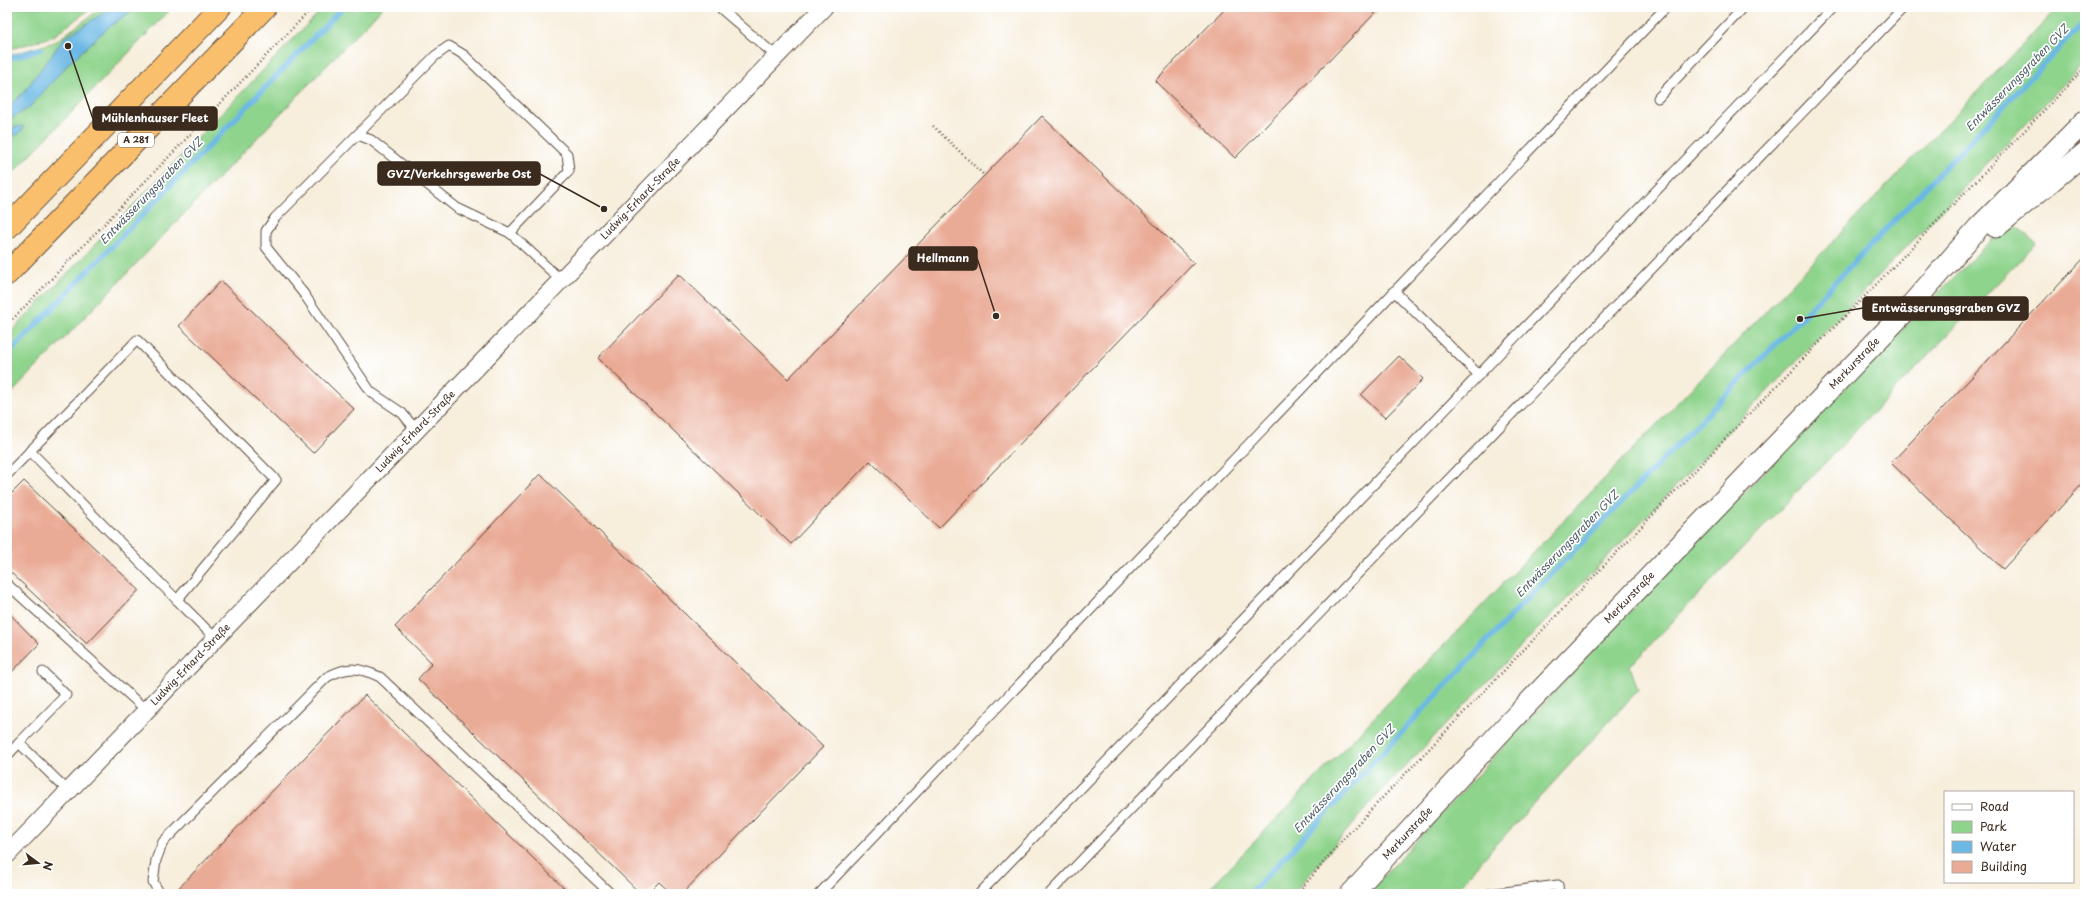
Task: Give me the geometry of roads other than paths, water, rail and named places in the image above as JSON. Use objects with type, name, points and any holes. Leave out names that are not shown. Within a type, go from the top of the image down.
[{"type":"highway","name":"A 281","points":[[7,228],[220,7]]},
{"type":"highway","name":"A 281","points":[[7,274],[265,7]]},
{"type":"street","name":"Ludwig-Erhard-Straße","points":[[7,855],[824,7]]},
{"type":"street","name":"Merkurstraße","points":[[1351,894],[1510,722],[1912,304],[1978,228],[2085,121]]},
{"type":"street","name":"Merkurstraße","points":[[1912,304],[1983,238],[2085,153]]},
{"type":"lane","points":[[718,7],[776,56]]},
{"type":"lane","points":[[819,894],[1666,7]]},
{"type":"lane","points":[[1658,98],[1744,7]]},
{"type":"lane","points":[[979,894],[1833,7]]},
{"type":"lane","points":[[1049,894],[1904,7]]},
{"type":"lane","points":[[416,430],[402,413],[371,392],[304,294],[266,247],[266,231],[275,218],[435,56],[449,46],[464,55],[566,154],[569,171],[510,233]]},
{"type":"lane","points":[[358,135],[371,140],[457,208],[510,233],[561,280]]},
{"type":"lane","points":[[1394,291],[1479,375]]},
{"type":"lane","points":[[7,475],[137,340],[276,480],[177,600]]},
{"type":"lane","points":[[30,451],[215,638]]},
{"type":"lane","points":[[7,584],[146,710]]},
{"type":"lane","points":[[160,894],[153,882],[156,860],[163,842],[327,677],[344,669],[362,669],[380,677],[611,894]]},
{"type":"lane","points":[[7,756],[66,695],[43,672]]},
{"type":"lane","points":[[19,743],[68,791]]},
{"type":"lane","points":[[1489,894],[1558,885],[1559,894]]},
{"type":"water","points":[[113,7],[137,7],[109,27],[69,63],[29,108],[7,121],[7,108],[24,92],[64,38]]},
{"type":"water","points":[[23,126],[24,128],[19,134],[7,137],[7,128]]},
{"type":"waterway","name":"Entwässerungsgraben GVZ","points":[[7,355],[343,7]]},
{"type":"waterway","name":"Entwässerungsgraben GVZ","points":[[1250,894],[1525,601],[1800,319],[2085,21]]},
{"type":"waterway","points":[[7,59],[41,49]]},
{"type":"place","name":"Mühlenhauser Fleet","points":[[68,46]]},
{"type":"place","name":"GVZ/Verkehrsgewerbe Ost","points":[[604,209]]},
{"type":"place","name":"Hellmann","points":[[996,316]]},
{"type":"place","name":"Entwässerungsgraben GVZ","points":[[1800,319]]}]
